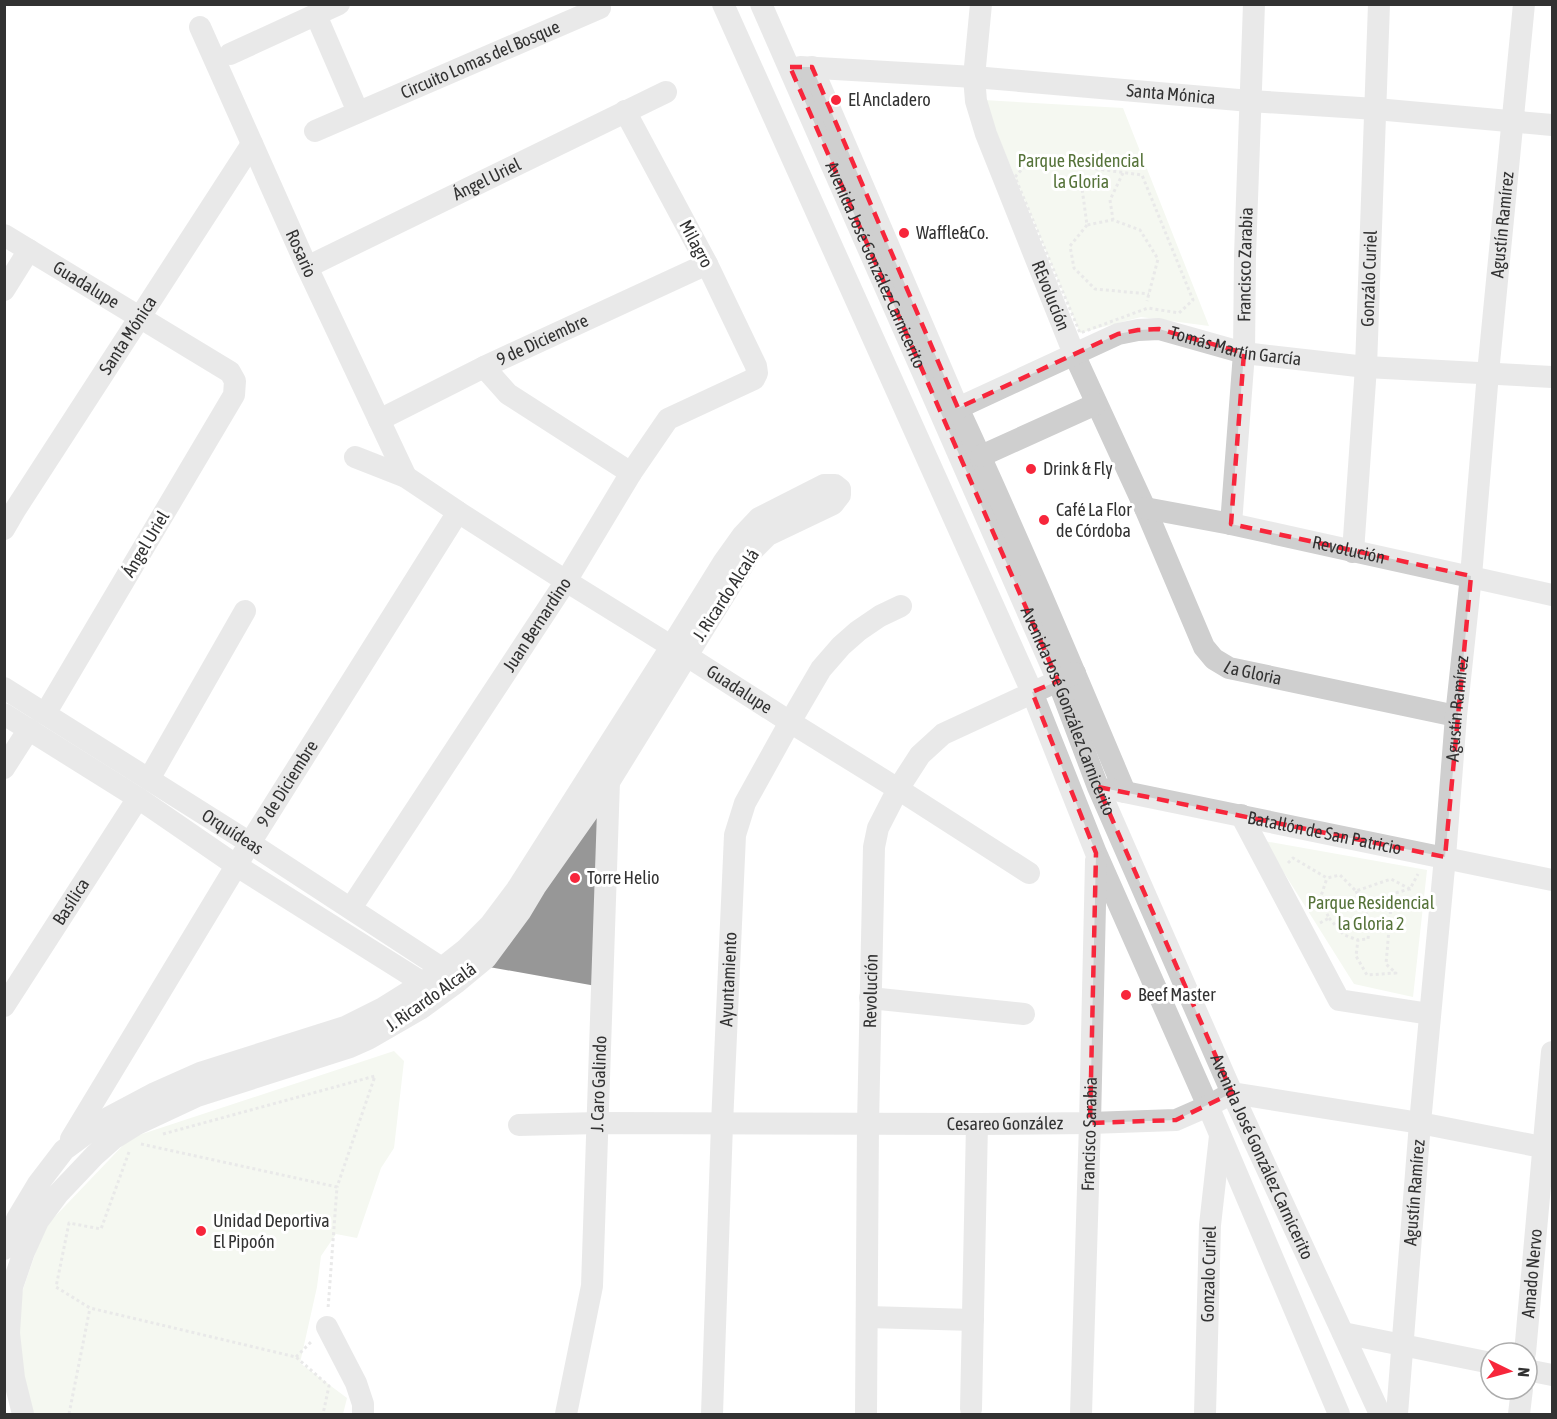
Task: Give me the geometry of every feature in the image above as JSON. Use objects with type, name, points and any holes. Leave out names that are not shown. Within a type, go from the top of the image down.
[{"type":"street","points":[[230,54],[339,4]]},
{"type":"street","name":"Circuito Lomas del Bosque","points":[[315,131],[600,8],[598,4]]},
{"type":"street","name":"Avenida José González Carnicerito","points":[[723,4],[1032,692],[1096,854],[1209,1106],[1339,1414]]},
{"type":"street","name":"Avenida José González Carnicerito","points":[[761,4],[801,67],[1067,677],[1098,787],[1232,1093],[1380,1414]]},
{"type":"street","name":"REvolución","points":[[981,4],[974,77],[976,100],[986,134],[1074,354],[1145,507]]},
{"type":"street","name":"Francisco Zarabia","points":[[1231,524],[1245,353],[1245,255],[1254,4]]},
{"type":"street","name":"Gonzálo Curiel","points":[[1353,552],[1366,367],[1379,4]]},
{"type":"street","name":"Agustín Ramírez","points":[[1397,1414],[1420,1123],[1446,857],[1456,716],[1524,4]]},
{"type":"street","points":[[316,15],[358,112]]},
{"type":"street","name":"Rosario","points":[[200,27],[307,267],[406,477]]},
{"type":"street","name":"Santa Mónica","points":[[801,67],[974,77],[1552,125]]},
{"type":"street","name":"Ángel Uriel","points":[[307,267],[666,92]]},
{"type":"street","name":"Milagro","points":[[626,111],[707,264],[756,366],[757,373],[754,379]]},
{"type":"street","name":"Santa Mónica","points":[[8,514],[252,144]]},
{"type":"street","name":"Guadalupe","points":[[4,235],[230,372]]},
{"type":"street","points":[[4,290],[29,250]]},
{"type":"street","name":"9 de Diciembre","points":[[379,420],[484,367],[707,264]]},
{"type":"street","name":"Tomás Martín García","points":[[948,406],[1118,334],[1138,330],[1159,329],[1245,353],[1366,367],[1552,377]]},
{"type":"street","points":[[484,367],[508,394],[631,473]]},
{"type":"street","name":"Ángel Uriel","points":[[4,768],[37,722],[234,395],[235,381],[230,372]]},
{"type":"street","name":"Juan Bernardino","points":[[351,908],[566,581],[631,473],[668,419],[754,379]]},
{"type":"street","points":[[981,456],[1096,404]]},
{"type":"street","points":[[948,406],[981,456],[1067,677],[1125,792]]},
{"type":"street","name":"Guadalupe","points":[[355,457],[406,477],[566,581],[1029,873]]},
{"type":"street","name":"J. Ricardo Alcalá","points":[[4,1249],[17,1219],[38,1184],[64,1150],[106,1119],[155,1093],[200,1073],[345,1027],[383,1008],[430,990],[450,975],[486,958],[609,782],[679,651],[723,563],[743,535],[759,518],[824,485],[836,485],[840,489],[840,495],[833,504],[768,535],[751,552],[679,651],[607,749],[517,889],[490,925],[465,950],[450,975]]},
{"type":"street","name":"Revolución","points":[[1145,507],[1552,594]]},
{"type":"street","name":"La Gloria","points":[[1145,507],[1204,647],[1214,659],[1229,668],[1456,716]]},
{"type":"street","name":"9 de Diciembre","points":[[64,1150],[250,843],[458,512]]},
{"type":"street","name":"Ayuntamiento","points":[[712,1414],[735,835],[745,803],[821,669],[858,631],[880,616],[901,606]]},
{"type":"street","name":"Basílica","points":[[4,1006],[143,788],[246,611]]},
{"type":"street","name":"Revolución","points":[[866,1414],[870,999],[874,847],[878,828],[898,789],[920,754],[943,734],[1067,677]]},
{"type":"street","name":"Orquídeas","points":[[4,687],[37,722],[143,788],[250,843],[450,975]]},
{"type":"street","name":"Orquídeas","points":[[4,714],[37,722]]},
{"type":"street","name":"J. Caro Galindo","points":[[566,1414],[592,1286],[609,782],[607,749]]},
{"type":"street","name":"Batallón de San Patricio","points":[[1098,787],[1552,880]]},
{"type":"street","name":"Orquídeas","points":[[143,788],[237,866],[430,990]]},
{"type":"street","points":[[1241,815],[1339,1000],[1430,1014]]},
{"type":"street","name":"Francisco Sarabia","points":[[1081,1414],[1096,854]]},
{"type":"street","name":"J. Ricardo Alcalá","points":[[23,1414],[9,1377],[7,1333],[12,1287],[38,1221],[79,1171],[113,1139],[137,1124],[197,1096],[369,1039],[420,1009],[430,990]]},
{"type":"street","points":[[870,999],[1024,1014]]},
{"type":"street","name":"Amado Nervo","points":[[1526,1341],[1548,1149],[1552,1052]]},
{"type":"street","points":[[1232,1093],[1420,1123],[1548,1149]]},
{"type":"street","name":"Cesareo González","points":[[519,1125],[598,1123],[977,1124],[1176,1120],[1232,1093]]},
{"type":"street","points":[[971,1409],[977,1124]]},
{"type":"street","name":"Gonzalo Curiel","points":[[1206,1414],[1210,1225],[1220,1135]]},
{"type":"street","points":[[868,1317],[973,1320]]},
{"type":"street","points":[[327,1328],[356,1383],[363,1404],[363,1414]]},
{"type":"street","points":[[1343,1333],[1479,1361]]},
{"type":"path","points":[[1030,160],[1079,166],[1142,176],[1193,300],[1179,313],[1148,308],[1080,333],[1015,177],[1030,160]]},
{"type":"path","points":[[1079,166],[1087,225]]},
{"type":"path","points":[[1113,220],[1110,200],[1123,173]]},
{"type":"path","points":[[1147,301],[1149,294],[1158,259],[1140,231],[1113,220],[1087,225],[1070,246],[1074,268],[1095,289],[1149,294]]},
{"type":"path","points":[[1281,869],[1293,858],[1327,878],[1340,875],[1356,891],[1370,922],[1368,939],[1358,940],[1344,935],[1329,918],[1320,899],[1327,878]]},
{"type":"path","points":[[1358,940],[1356,957],[1367,975],[1396,973],[1386,964],[1392,894],[1410,889],[1418,874]]},
{"type":"path","points":[[1356,891],[1391,879],[1410,889]]},
{"type":"path","points":[[1316,925],[1329,918]]},
{"type":"path","points":[[155,1136],[375,1076],[337,1188],[327,1328],[296,1357]]},
{"type":"path","points":[[132,1142],[144,1139]]},
{"type":"path","points":[[132,1142],[337,1188]]},
{"type":"path","points":[[132,1142],[100,1229],[69,1223],[56,1287],[90,1308],[296,1357],[329,1386],[323,1414]]},
{"type":"path","points":[[69,1414],[90,1308]]},
{"type":"highlighted area","points":[[790,67],[812,67],[958,408],[1118,334],[1138,330],[1159,329],[1244,353],[1231,524],[1471,576],[1445,857],[1098,787],[1232,1093],[1176,1120],[1090,1123],[1096,853],[1032,692],[1058,681]]},
{"type":"green space","name":"Parque Residencial la Gloria","points":[[983,100],[1123,108],[1209,326],[1141,317],[1080,333]]},
{"type":"green space","name":"Parque Residencial la Gloria 2","points":[[1264,841],[1427,870],[1413,997],[1354,984]]},
{"type":"green space","name":"Unidad Deportiva El Pipoón","points":[[394,1051],[404,1061],[394,1148],[381,1168],[357,1238],[336,1234],[321,1256],[317,1287],[300,1363],[347,1398],[343,1414],[29,1414],[18,1370],[19,1301],[44,1228],[130,1138]]},
{"type":"building","name":"Torre Helio","points":[[607,790],[596,986],[489,967]]},
{"type":"place","name":"El Ancladero","points":[[836,100]]},
{"type":"place","name":"Waffle&Co.","points":[[904,233]]},
{"type":"place","name":"Drink & Fly","points":[[1031,469]]},
{"type":"place","name":"Café La Flor de Córdoba","points":[[1044,520]]},
{"type":"place","name":"Torre Helio","points":[[575,878]]},
{"type":"place","name":"Beef Master","points":[[1126,995]]},
{"type":"place","name":"Unidad Deportiva El Pipoón","points":[[201,1231]]}]
